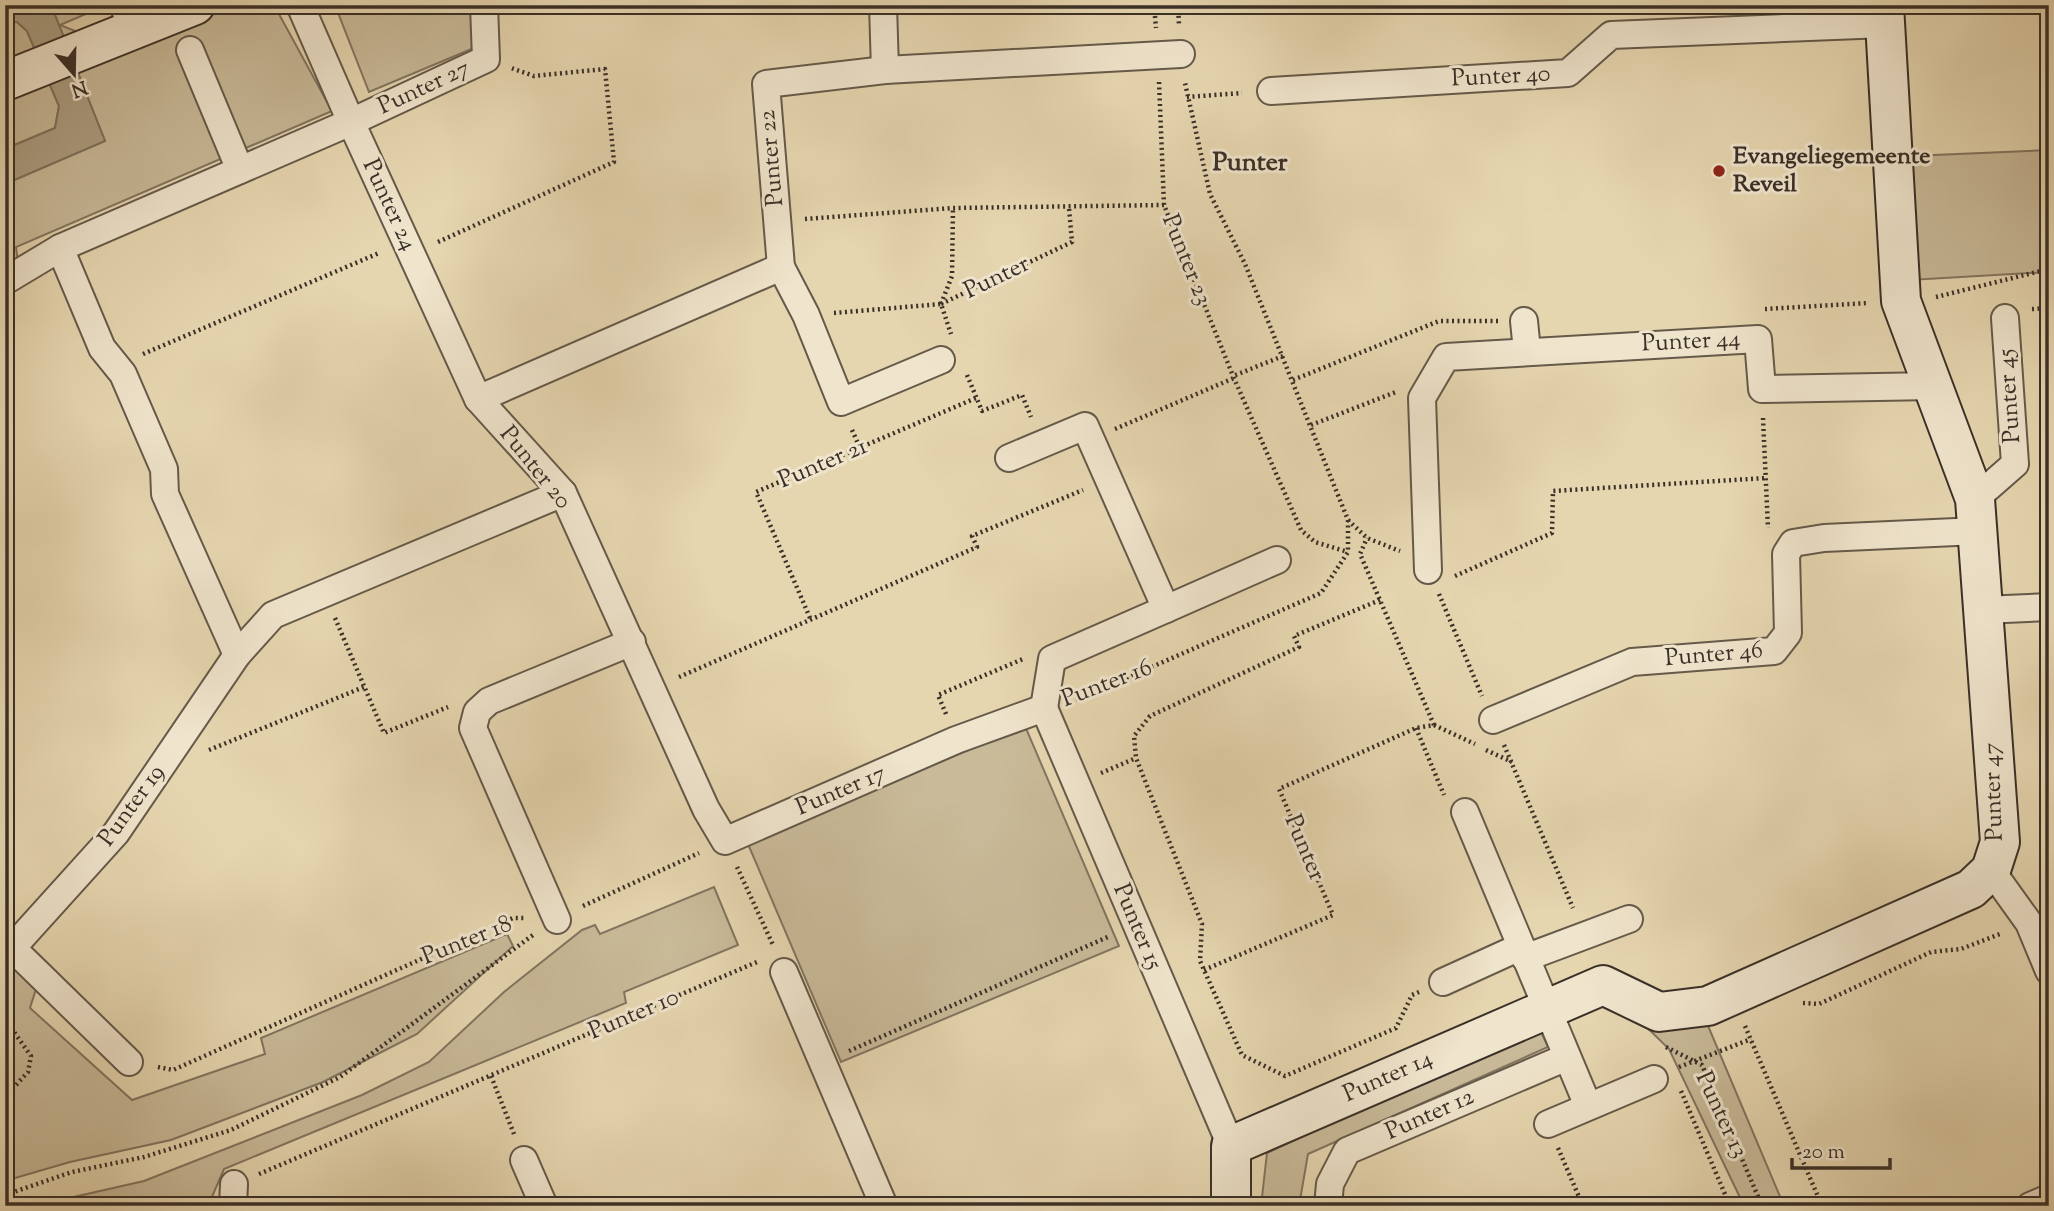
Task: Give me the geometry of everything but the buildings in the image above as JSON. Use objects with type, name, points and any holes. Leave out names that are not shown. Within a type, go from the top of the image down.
[{"type":"street","points":[[5,281],[60,248],[351,122],[300,5]]},
{"type":"street","name":"Punter 27","points":[[351,122],[486,59],[484,5]]},
{"type":"street","points":[[883,5],[885,70]]},
{"type":"street","points":[[17,76],[89,47],[128,18],[185,7]]},
{"type":"street","name":"Punter 40","points":[[1271,91],[1568,73],[1611,35],[1885,15],[1901,301]]},
{"type":"street","points":[[190,50],[240,170]]},
{"type":"street","name":"Punter 22","points":[[781,267],[766,84],[885,70],[1169,55]]},
{"type":"street","name":"Punter 24","points":[[351,122],[478,399]]},
{"type":"street","points":[[60,248],[164,469],[165,494],[237,655]]},
{"type":"street","name":"Punter 21","points":[[781,267],[806,315],[841,401],[941,360]]},
{"type":"street","name":"Punter 20","points":[[725,841],[706,809],[563,493],[478,399],[781,267]]},
{"type":"street","name":"Punter 47","points":[[1603,985],[1659,1012],[1707,1006],[1971,889],[1991,870],[2000,842],[1976,515],[1934,386],[1901,301]]},
{"type":"street","name":"Punter 45","points":[[1976,515],[2015,464],[2005,318]]},
{"type":"street","points":[[1524,321],[1527,351]]},
{"type":"street","name":"Punter 44","points":[[1437,575],[1422,398],[1446,357],[1759,339],[1762,389]]},
{"type":"street","points":[[1762,389],[1934,386]]},
{"type":"street","points":[[1009,458],[1085,426],[1166,609],[1277,560]]},
{"type":"street","name":"Punter 19","points":[[130,1062],[9,944],[116,833],[237,655],[273,615],[563,493]]},
{"type":"street","points":[[1793,543],[1976,515]]},
{"type":"street","name":"Punter 46","points":[[1493,720],[1632,662],[1774,651],[1788,634],[1786,554],[1793,543]]},
{"type":"street","points":[[1983,610],[2049,607]]},
{"type":"street","name":"Punter 16","points":[[1044,708],[1052,659],[1166,609]]},
{"type":"street","points":[[557,920],[473,728],[477,712],[489,701],[632,642]]},
{"type":"street","name":"Punter 17","points":[[725,841],[956,740],[1044,708]]},
{"type":"street","name":"Punter 15","points":[[1044,708],[1231,1146]]},
{"type":"street","points":[[1465,812],[1545,1009],[1588,1106]]},
{"type":"street","points":[[1991,870],[2029,923],[2049,971]]},
{"type":"street","points":[[1443,982],[1522,953],[1629,919]]},
{"type":"street","points":[[780,963],[884,1206]]},
{"type":"street","name":"Punter 14","points":[[1231,1146],[1603,985]]},
{"type":"street","name":"Punter 12","points":[[1328,1206],[1330,1184],[1348,1151],[1567,1057]]},
{"type":"street","name":"Punter 13","points":[[1548,1124],[1663,1074]]},
{"type":"street","points":[[1231,1146],[1231,1206]]},
{"type":"street","points":[[524,1160],[544,1206]]},
{"type":"street","points":[[2030,1206],[2049,1198]]},
{"type":"path","name":"Punter 23","points":[[1154,5],[1169,55],[1164,205],[1233,377],[1301,530],[1315,542],[1348,552]]},
{"type":"path","points":[[1169,55],[1187,97],[1210,194],[1245,264],[1348,520],[1348,552]]},
{"type":"path","points":[[109,357],[409,248],[614,162],[605,69],[534,76],[486,59]]},
{"type":"path","points":[[1187,97],[1271,91]]},
{"type":"path","points":[[777,221],[953,208],[1164,205]]},
{"type":"path","name":"Punter","points":[[953,208],[952,276],[941,304],[1072,242],[1069,208]]},
{"type":"path","points":[[1901,301],[1953,295],[2049,270]]},
{"type":"path","points":[[1091,439],[1283,355]]},
{"type":"path","points":[[1762,389],[1768,536],[1793,543]]},
{"type":"path","name":"Punter 21","points":[[810,618],[756,492],[976,398]]},
{"type":"path","points":[[1311,425],[1353,410]]},
{"type":"path","points":[[1437,575],[1552,533],[1553,491],[1766,478]]},
{"type":"path","points":[[653,688],[977,547],[972,536],[1110,479]]},
{"type":"path","points":[[1367,538],[1360,554],[1434,725],[1416,728],[1453,817],[1465,812]]},
{"type":"path","name":"Punter 16","points":[[1044,708],[1078,699],[1321,593],[1348,552]]},
{"type":"path","points":[[324,594],[384,733],[449,707],[477,712]]},
{"type":"path","name":"Punter 16","points":[[1150,716],[1299,647],[1294,636],[1380,600]]},
{"type":"path","points":[[956,740],[938,695],[1021,659],[1052,659]]},
{"type":"path","points":[[158,771],[364,687]]},
{"type":"path","name":"Punter 15","points":[[1150,716],[1134,736],[1136,758],[1202,925],[1200,961],[1242,1055]]},
{"type":"path","name":"Punter","points":[[1204,970],[1333,915],[1279,789],[1416,728]]},
{"type":"path","points":[[5,1195],[72,1172],[144,1157],[230,1130],[340,1077],[557,920],[725,841],[780,963]]},
{"type":"path","name":"Punter 18","points":[[130,1062],[173,1070],[513,918],[557,920]]},
{"type":"path","points":[[1791,1002],[1819,1004],[1931,952],[1961,949],[2029,923]]},
{"type":"path","points":[[822,1062],[1136,924]]},
{"type":"path","name":"Punter 10","points":[[233,1195],[491,1076],[780,963]]},
{"type":"path","name":"Punter 14","points":[[1242,1055],[1285,1076],[1396,1028],[1412,995],[1443,982]]},
{"type":"path","points":[[1756,1018],[1744,1024],[1821,1204],[1813,1206]]},
{"type":"path","points":[[5,1019],[31,1056],[28,1072],[5,1097]]},
{"type":"path","points":[[1730,1206],[1663,1074],[1751,1039]]},
{"type":"path","name":"Punter 13","points":[[1659,1043],[1702,1065],[1762,1206]]},
{"type":"path","points":[[491,1076],[524,1160]]},
{"type":"shaded area","points":[[5,5],[51,5],[105,141],[5,184],[5,149],[55,128],[59,106],[27,31],[17,22],[5,22]]},
{"type":"shaded area","points":[[51,5],[91,5],[93,11],[60,25],[125,51],[236,5],[274,5],[332,111],[16,247],[19,270],[5,276],[5,184],[105,141]]},
{"type":"shaded area","points":[[335,5],[478,5],[481,45],[369,92]]},
{"type":"shaded area","points":[[5,22],[17,22],[27,31],[59,106],[55,128],[5,149],[5,100],[44,84],[5,91]]},
{"type":"shaded area","points":[[2049,150],[2049,272],[1910,280],[1911,156]]},
{"type":"shaded area","points":[[1025,726],[1119,946],[841,1062],[748,844]]},
{"type":"shaded area","points":[[714,887],[738,945],[624,992],[626,1003],[224,1169],[208,1206],[34,1206],[144,1181],[362,1095],[429,1062],[504,992],[582,930],[595,925],[600,934]]},
{"type":"shaded area","points":[[507,934],[513,946],[417,1034],[323,1082],[171,1140],[70,1162],[5,1181],[5,959],[36,989],[30,1008],[132,1100],[265,1054],[261,1038]]},
{"type":"shaded area","points":[[1629,1010],[1706,1021],[1784,1206],[1744,1206],[1669,1049]]},
{"type":"shaded area","points":[[1538,1025],[1548,1047],[1308,1154],[1299,1206],[1261,1206],[1267,1153]]},
{"type":"place","name":"Evangeliegemeente Reveil","points":[[1719,171]]},
{"type":"district","name":"Punter","points":[[1250,163]]}]
